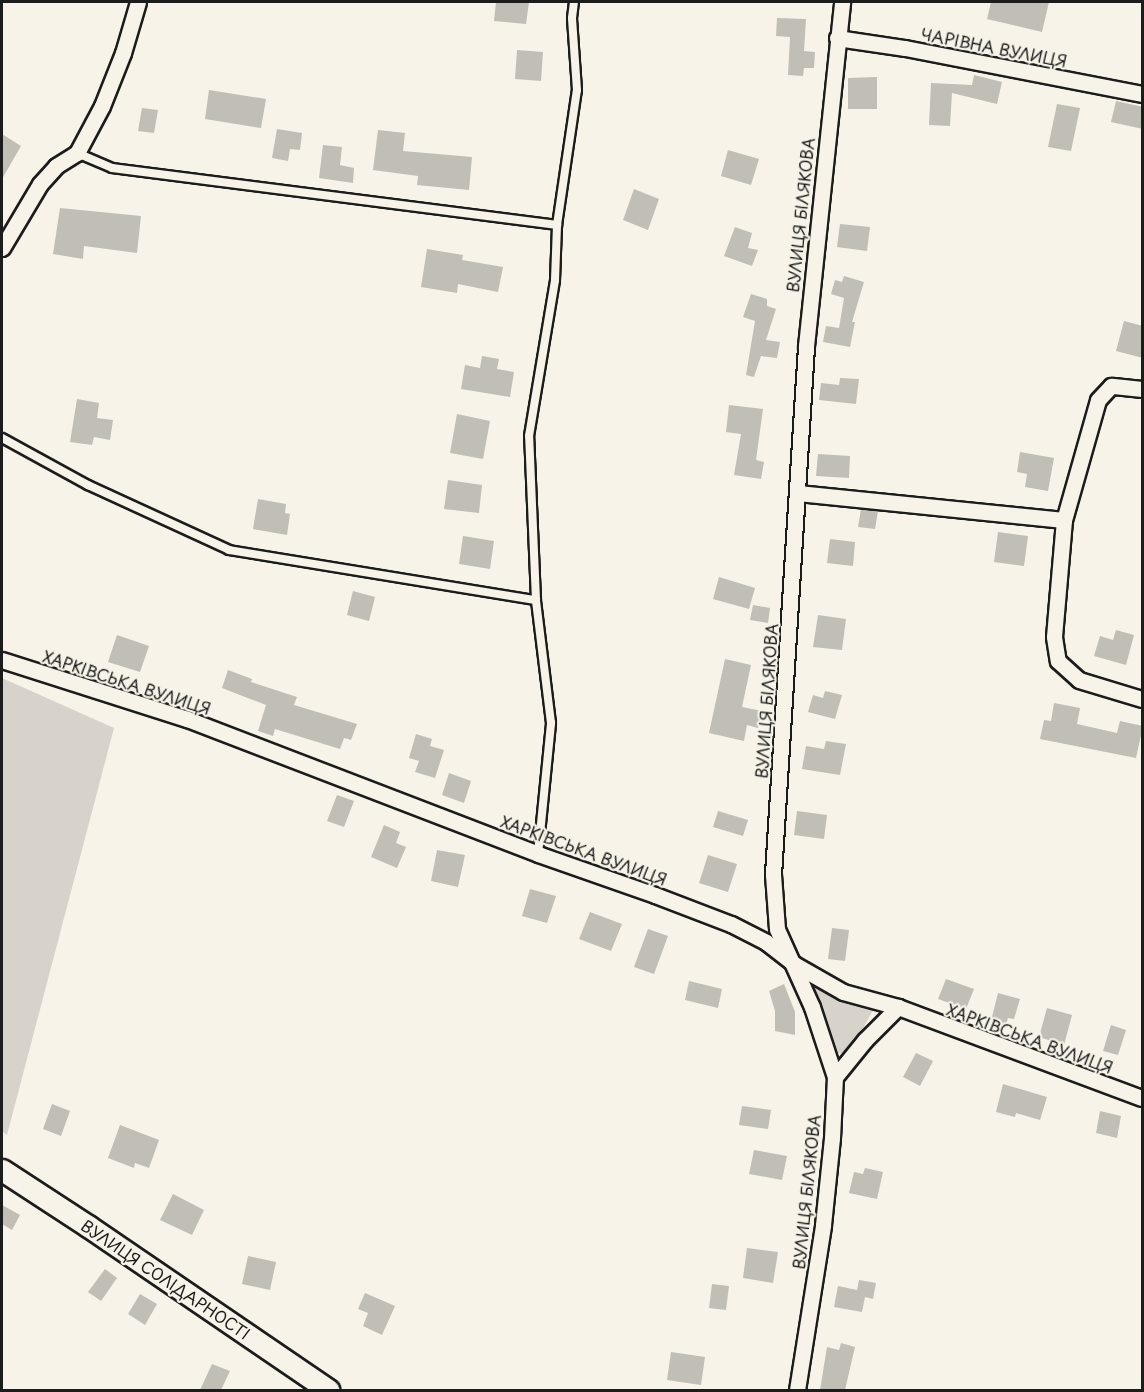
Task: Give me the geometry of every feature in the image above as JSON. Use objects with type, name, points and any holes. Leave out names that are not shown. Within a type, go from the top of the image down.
[{"type":"main road","name":"ВУЛИЦЯ СОЛІДАРНОСТІ","points":[[2,1170],[328,1390]]},
{"type":"street","points":[[2,248],[40,184],[56,166],[77,153],[102,106],[123,52],[138,2]]},
{"type":"street","name":"ВУЛИЦЯ БІЛЯКОВА","points":[[797,1390],[823,1226],[832,1138],[835,1077],[812,1007],[777,929],[773,874],[806,346],[842,2]]},
{"type":"street","name":"ЧАРІВНА ВУЛИЦЯ","points":[[837,38],[905,48],[1143,94]]},
{"type":"street","points":[[1143,389],[1112,386],[1098,400],[1065,520],[1054,637],[1058,661],[1079,680],[1143,699]]},
{"type":"street","points":[[798,493],[1065,520]]},
{"type":"street","name":"ХАРКІВСЬКА ВУЛИЦЯ","points":[[2,660],[187,719],[538,854],[731,924],[766,942],[794,964],[843,992],[898,1007],[1143,1098]]},
{"type":"street","points":[[835,1077],[865,1040],[898,1007]]},
{"type":"lane","points":[[538,854],[551,723],[537,600],[529,436],[555,280],[557,225],[577,90],[572,18],[574,2]]},
{"type":"lane","points":[[77,153],[112,168],[557,225]]},
{"type":"lane","points":[[2,438],[88,485],[229,550],[537,600]]},
{"type":"shaded area","points":[[2,678],[114,728],[7,1135],[2,1131]]},
{"type":"shaded area","points":[[808,980],[874,1008],[852,1049],[845,1054],[838,1053]]},
{"type":"building","points":[[496,2],[529,2],[526,24],[494,21]]},
{"type":"building","points":[[991,2],[1049,2],[1042,32],[987,19]]},
{"type":"building","points":[[777,18],[806,19],[804,51],[815,52],[814,68],[804,68],[803,76],[788,75],[790,37],[776,36]]},
{"type":"building","points":[[517,50],[543,52],[541,81],[515,79]]},
{"type":"building","points":[[974,75],[1002,82],[997,104],[952,93],[950,126],[929,125],[931,83],[972,85]]},
{"type":"building","points":[[877,77],[877,109],[848,109],[848,78]]},
{"type":"building","points":[[209,90],[266,99],[261,128],[205,119]]},
{"type":"building","points":[[1116,101],[1143,107],[1143,129],[1111,122]]},
{"type":"building","points":[[1057,104],[1080,108],[1071,151],[1048,147]]},
{"type":"building","points":[[142,108],[158,110],[154,133],[138,131]]},
{"type":"building","points":[[277,129],[302,133],[300,150],[290,149],[288,161],[272,158]]},
{"type":"building","points":[[378,130],[405,133],[403,151],[472,157],[469,190],[417,185],[418,176],[373,170]]},
{"type":"building","points":[[2,134],[21,146],[2,179]]},
{"type":"building","points":[[323,145],[342,147],[340,165],[354,168],[353,183],[319,178]]},
{"type":"building","points":[[728,150],[759,159],[751,185],[721,176]]},
{"type":"building","points":[[634,189],[659,199],[648,230],[623,220]]},
{"type":"building","points":[[60,208],[141,216],[137,253],[84,246],[83,259],[53,254]]},
{"type":"building","points":[[840,224],[870,227],[867,251],[837,247]]},
{"type":"building","points":[[735,227],[752,233],[748,248],[758,250],[752,266],[724,256]]},
{"type":"building","points":[[427,249],[463,255],[462,260],[503,267],[498,292],[458,284],[457,293],[421,287]]},
{"type":"building","points":[[844,276],[864,282],[852,322],[855,322],[850,347],[823,342],[826,326],[839,328],[844,298],[831,294],[835,280],[842,282]]},
{"type":"building","points":[[751,294],[767,299],[767,306],[776,309],[766,340],[780,342],[777,358],[761,356],[754,377],[746,375],[755,321],[743,317]]},
{"type":"building","points":[[1124,321],[1143,326],[1143,358],[1116,351]]},
{"type":"building","points":[[482,356],[499,359],[497,369],[514,372],[510,397],[461,389],[465,365],[480,368]]},
{"type":"building","points":[[840,378],[859,379],[856,404],[819,400],[821,383],[839,385]]},
{"type":"building","points":[[77,399],[99,403],[97,418],[113,420],[110,440],[94,437],[92,445],[70,442]]},
{"type":"building","points":[[729,405],[763,409],[756,460],[764,462],[761,479],[734,475],[741,434],[726,432]]},
{"type":"building","points":[[457,414],[490,421],[483,459],[450,453]]},
{"type":"building","points":[[1020,452],[1054,458],[1048,491],[1025,487],[1027,474],[1017,472]]},
{"type":"building","points":[[818,454],[850,456],[849,478],[816,476]]},
{"type":"building","points":[[448,480],[482,485],[479,513],[444,509]]},
{"type":"building","points":[[258,499],[286,504],[285,513],[290,514],[287,535],[253,529]]},
{"type":"building","points":[[861,509],[878,511],[875,529],[858,527]]},
{"type":"building","points":[[998,532],[1028,536],[1024,566],[994,562]]},
{"type":"building","points":[[463,536],[494,541],[490,569],[459,564]]},
{"type":"building","points":[[830,539],[855,542],[853,566],[827,563]]},
{"type":"building","points":[[719,577],[755,588],[749,609],[713,599]]},
{"type":"building","points":[[353,591],[375,597],[369,621],[347,615]]},
{"type":"building","points":[[753,605],[770,608],[768,623],[750,620]]},
{"type":"building","points":[[818,615],[846,619],[842,650],[813,647]]},
{"type":"building","points":[[1116,630],[1134,635],[1126,665],[1094,656],[1100,636],[1113,640]]},
{"type":"building","points":[[117,635],[149,646],[140,672],[108,662]]},
{"type":"building","points":[[725,659],[751,665],[742,707],[762,711],[758,728],[747,725],[744,741],[709,733]]},
{"type":"building","points":[[228,670],[252,679],[251,682],[297,697],[294,705],[357,724],[351,740],[344,738],[340,749],[275,729],[273,736],[258,731],[266,705],[222,688]]},
{"type":"building","points":[[825,691],[842,695],[835,719],[808,712],[813,695],[823,698]]},
{"type":"building","points":[[1054,703],[1080,708],[1077,724],[1117,733],[1120,721],[1143,726],[1136,758],[1040,739],[1044,720],[1051,721]]},
{"type":"building","points":[[416,734],[432,739],[430,746],[444,750],[435,778],[415,772],[419,761],[409,758]]},
{"type":"building","points":[[826,741],[846,744],[840,775],[802,769],[806,746],[824,749]]},
{"type":"building","points":[[449,773],[471,781],[464,803],[442,795]]},
{"type":"building","points":[[337,795],[354,801],[344,827],[327,821]]},
{"type":"building","points":[[718,811],[748,820],[743,836],[713,827]]},
{"type":"building","points":[[797,811],[827,815],[824,839],[794,835]]},
{"type":"building","points":[[384,825],[400,832],[396,843],[406,847],[397,868],[371,857]]},
{"type":"building","points":[[437,850],[465,855],[458,887],[431,881]]},
{"type":"building","points":[[708,855],[737,864],[728,892],[699,883]]},
{"type":"building","points":[[530,889],[556,896],[547,923],[522,916]]},
{"type":"building","points":[[590,912],[622,924],[611,951],[579,939]]},
{"type":"building","points":[[832,928],[849,930],[845,961],[828,959]]},
{"type":"building","points":[[648,929],[668,936],[654,974],[634,967]]},
{"type":"building","points":[[946,979],[974,989],[966,1009],[938,999]]},
{"type":"building","points":[[689,981],[722,989],[718,1008],[685,1000]]},
{"type":"building","points":[[784,984],[795,1012],[795,1035],[775,1031],[775,1011],[769,991]]},
{"type":"building","points":[[998,993],[1020,999],[1014,1019],[1008,1018],[1005,1028],[990,1025]]},
{"type":"building","points":[[1047,1008],[1072,1015],[1064,1045],[1039,1037]]},
{"type":"building","points":[[1111,1025],[1126,1030],[1118,1055],[1103,1051]]},
{"type":"building","points":[[916,1053],[933,1061],[920,1086],[903,1077]]},
{"type":"building","points":[[1003,1084],[1047,1097],[1040,1120],[1016,1113],[1015,1117],[996,1112]]},
{"type":"building","points":[[52,1104],[70,1111],[61,1136],[43,1129]]},
{"type":"building","points":[[742,1106],[771,1110],[768,1129],[739,1125]]},
{"type":"building","points":[[1100,1111],[1121,1116],[1117,1138],[1096,1133]]},
{"type":"building","points":[[120,1125],[159,1140],[149,1168],[135,1163],[134,1168],[108,1158]]},
{"type":"building","points":[[754,1150],[787,1156],[782,1180],[749,1174]]},
{"type":"building","points":[[865,1168],[883,1172],[877,1199],[849,1193],[854,1172],[863,1174]]},
{"type":"building","points":[[173,1194],[204,1210],[192,1235],[160,1220]]},
{"type":"building","points":[[2,1205],[20,1215],[12,1230],[2,1224]]},
{"type":"building","points":[[747,1248],[778,1252],[773,1283],[743,1278]]},
{"type":"building","points":[[248,1256],[276,1262],[270,1290],[242,1284]]},
{"type":"building","points":[[105,1269],[117,1278],[101,1301],[88,1292]]},
{"type":"building","points":[[859,1280],[876,1283],[873,1299],[865,1297],[862,1312],[834,1307],[838,1286],[857,1290]]},
{"type":"building","points":[[712,1284],[729,1286],[726,1310],[709,1308]]},
{"type":"building","points":[[365,1293],[395,1306],[382,1335],[363,1326],[368,1313],[358,1309]]},
{"type":"building","points":[[140,1294],[157,1304],[145,1325],[128,1314]]},
{"type":"building","points":[[841,1343],[855,1347],[845,1390],[820,1390],[827,1347],[839,1350]]},
{"type":"building","points":[[671,1352],[705,1357],[701,1385],[667,1380]]},
{"type":"building","points":[[212,1364],[230,1371],[221,1390],[200,1390]]}]
